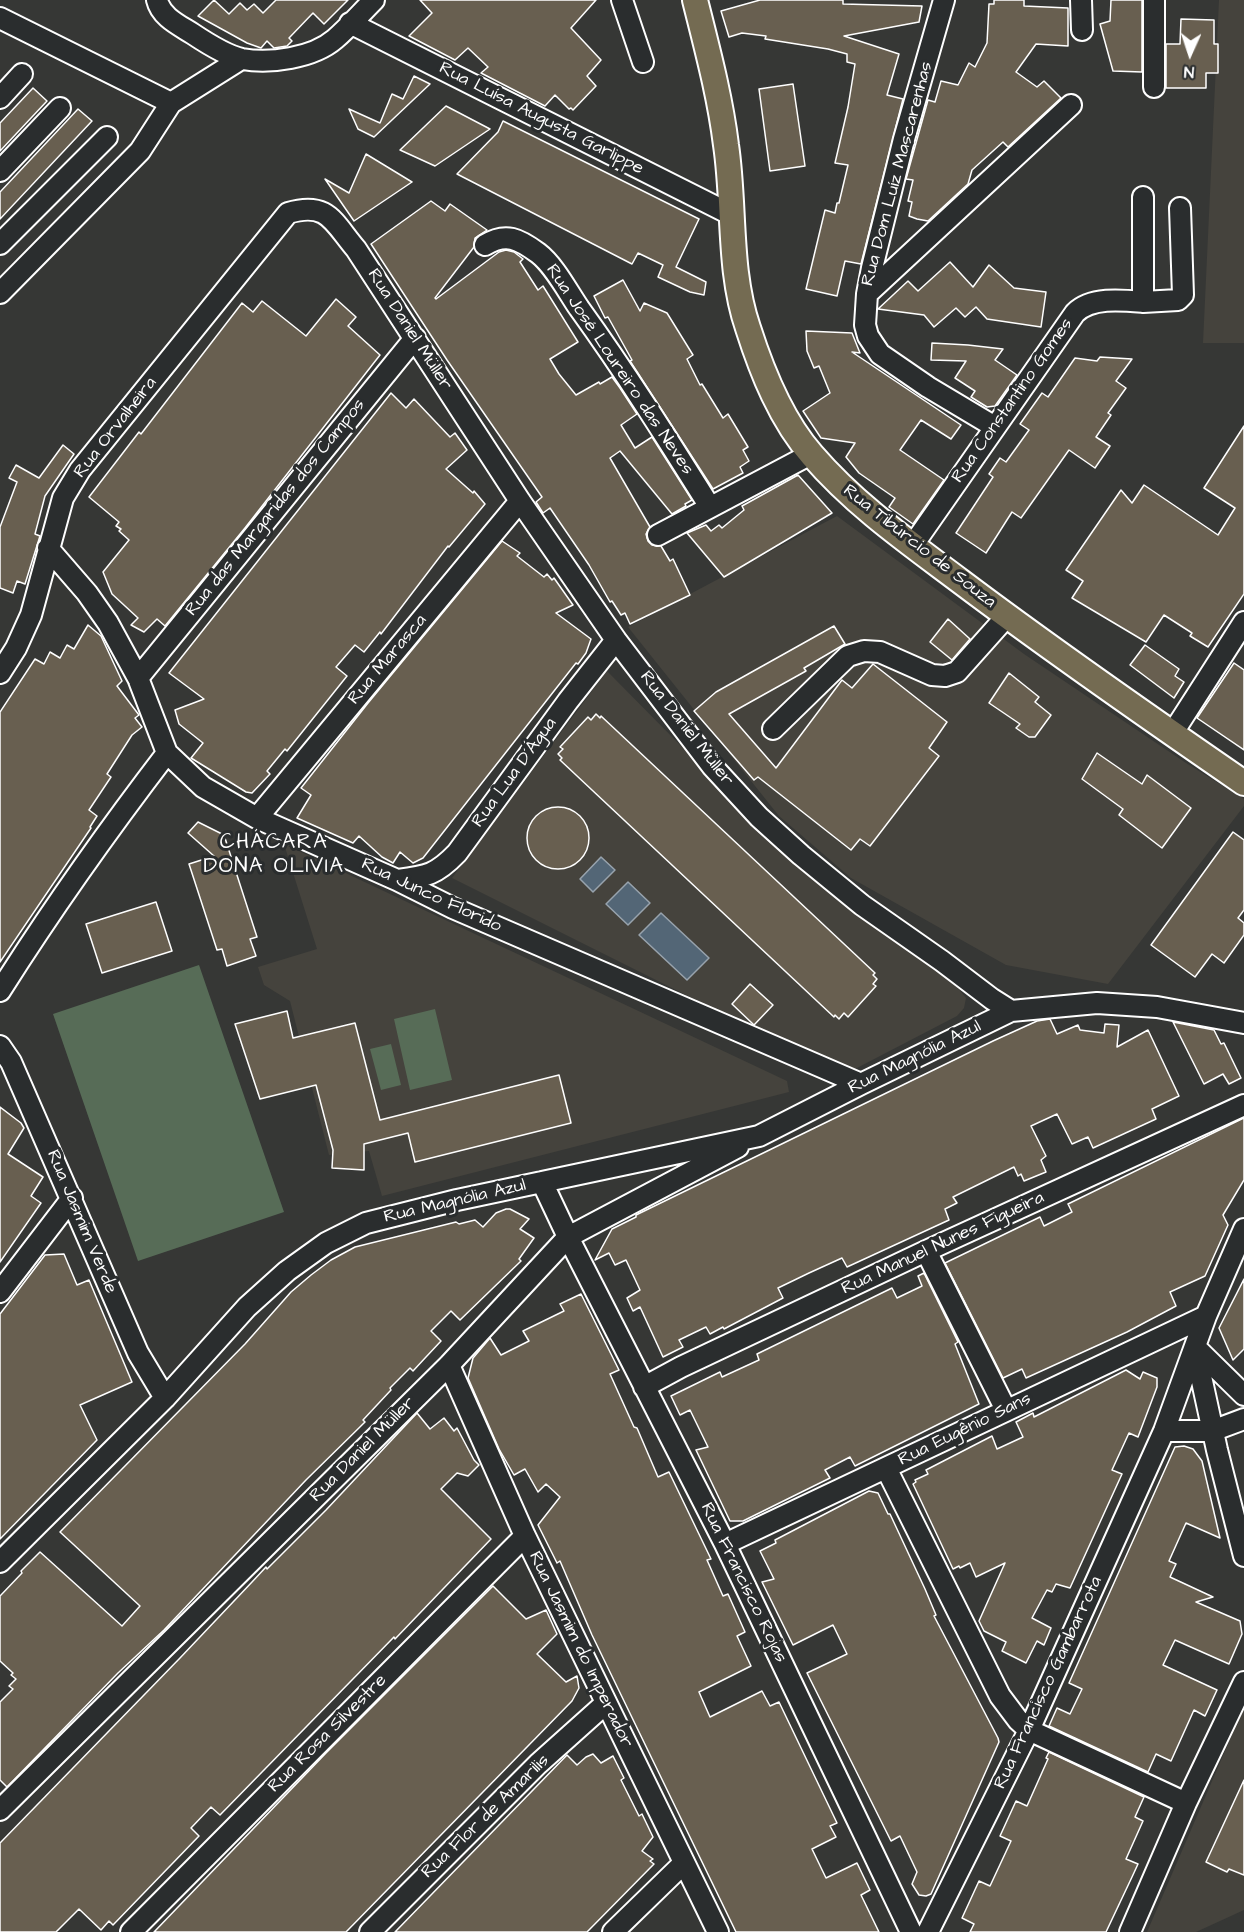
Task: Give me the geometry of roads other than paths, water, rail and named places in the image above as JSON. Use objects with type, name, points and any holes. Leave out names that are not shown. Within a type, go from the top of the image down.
[{"type":"main road","name":"Rua Tibúrcio de Souza","points":[[695,0],[726,145],[739,288],[747,326],[769,384],[786,418],[811,454],[856,501],[913,545],[1007,616],[1244,783]]},
{"type":"street","points":[[157,0],[164,14],[202,40],[241,59],[288,60],[315,51],[333,40],[374,0]]},
{"type":"street","points":[[622,0],[643,62]]},
{"type":"street","name":"Rua Dom Luíz Mascarenhas","points":[[944,0],[904,140],[867,294],[865,325],[873,346],[880,354],[928,387],[995,427]]},
{"type":"street","points":[[1081,0],[1082,30]]},
{"type":"street","points":[[1154,0],[1154,87]]},
{"type":"street","points":[[0,18],[171,103]]},
{"type":"street","name":"Rua Luísa Augusta Garlippe","points":[[350,23],[732,215]]},
{"type":"street","points":[[0,293],[141,151],[171,103],[241,59]]},
{"type":"street","points":[[0,98],[22,74]]},
{"type":"street","points":[[867,294],[1071,105]]},
{"type":"street","points":[[0,171],[60,108]]},
{"type":"street","points":[[0,244],[107,137]]},
{"type":"street","points":[[1143,197],[1143,302],[1178,300],[1184,295],[1179,208]]},
{"type":"street","name":"Rua Daniel Müller","points":[[288,213],[312,208],[327,215],[356,249],[520,501],[616,640],[712,766],[759,817],[801,855],[862,904],[1011,1011]]},
{"type":"street","name":"Rua Orvalheira","points":[[0,672],[16,648],[31,615],[63,498],[80,470],[288,213]]},
{"type":"street","name":"Rua José Loureiro das Neves","points":[[485,245],[496,238],[510,238],[541,255],[593,327],[710,507]]},
{"type":"street","name":"Rua Constantino Gomes","points":[[913,545],[1081,306],[1091,302],[1143,302]]},
{"type":"street","name":"Rua das Margaridas dos Campos","points":[[138,678],[415,338]]},
{"type":"street","points":[[658,535],[811,454]]},
{"type":"street","name":"Rua Marasca","points":[[257,818],[520,501]]},
{"type":"street","name":"Rua Junco Florido","points":[[48,548],[87,593],[108,622],[138,678],[167,753],[203,787],[257,818],[397,880],[453,908],[861,1084]]},
{"type":"street","points":[[772,729],[848,656],[864,651],[880,652],[932,675],[945,676],[957,672],[1007,616]]},
{"type":"street","points":[[1172,734],[1244,622]]},
{"type":"street","name":"Rua Lua D´Água","points":[[397,880],[426,876],[442,868],[457,852],[568,701],[616,640]]},
{"type":"street","points":[[0,991],[106,835],[167,753]]},
{"type":"street","points":[[1011,1011],[1097,1002],[1157,1007],[1244,1023]]},
{"type":"street","name":"Rua Magnólia Azul","points":[[0,1562],[165,1398],[247,1307],[287,1271],[326,1243],[366,1223],[457,1200],[759,1136],[1011,1011]]},
{"type":"street","name":"Rua Jasmim Verde","points":[[0,1046],[11,1062],[138,1353],[165,1398]]},
{"type":"street","name":"Rua Manuel Nunes Figueira","points":[[644,1387],[681,1367],[926,1251],[1244,1105]]},
{"type":"street","name":"Rua Daniel Müller","points":[[0,1810],[449,1365],[568,1237],[759,1136]]},
{"type":"street","name":"Rua Francisco Rojas","points":[[542,1182],[725,1545],[910,1932]]},
{"type":"street","points":[[0,1292],[72,1198]]},
{"type":"street","name":"Rua Francisco Gambarrota","points":[[928,1932],[1029,1730],[1164,1431],[1206,1316],[1244,1229]]},
{"type":"street","points":[[926,1251],[1006,1410]]},
{"type":"street","name":"Rua Eugênio Sans","points":[[725,1545],[1206,1316]]},
{"type":"street","points":[[1195,1347],[1244,1395]]},
{"type":"street","points":[[1195,1347],[1212,1431],[1244,1556]]},
{"type":"street","name":"Rua Jasmim do Imperador","points":[[449,1365],[525,1536],[718,1932]]},
{"type":"street","points":[[1164,1431],[1212,1431],[1244,1419]]},
{"type":"street","points":[[886,1468],[1000,1696],[1018,1720],[1029,1730],[1186,1803]]},
{"type":"street","name":"Rua Rosa Silvestre","points":[[131,1932],[525,1536]]},
{"type":"street","points":[[1130,1932],[1186,1803],[1244,1682]]},
{"type":"street","name":"Rua Flor de Amarilis","points":[[370,1932],[538,1764],[606,1704]]},
{"type":"street","points":[[613,1932],[684,1863]]},
{"type":"water","points":[[601,857],[615,870],[593,892],[580,879]]},
{"type":"water","points":[[628,882],[650,903],[628,925],[606,904]]},
{"type":"water","points":[[661,913],[709,958],[687,980],[639,935]]},
{"type":"district","name":"CHÁCARA DONA OLIVIA","points":[[274,856]]}]
